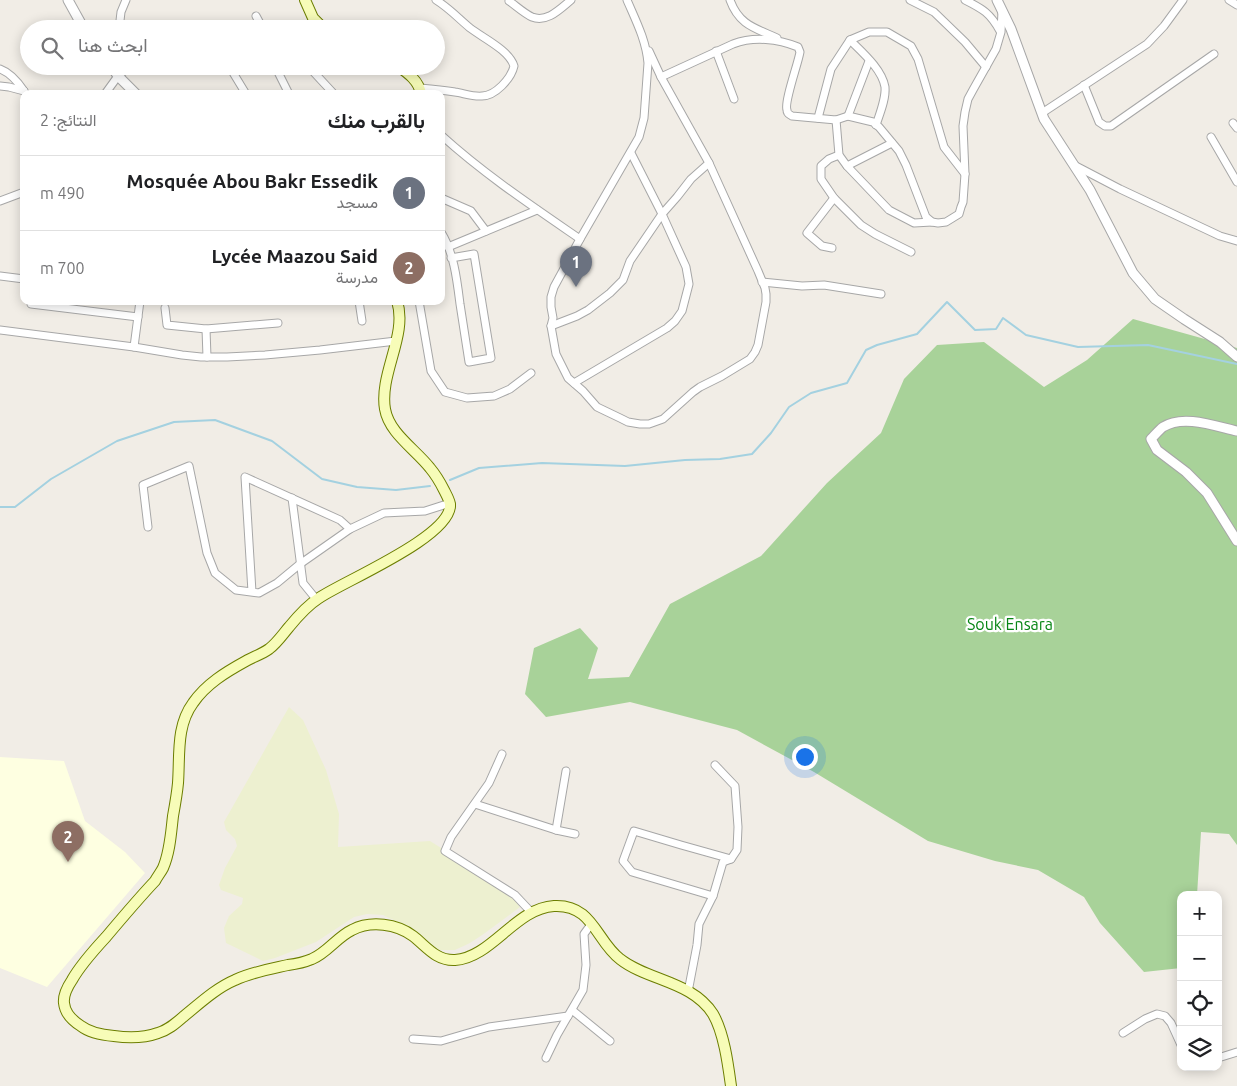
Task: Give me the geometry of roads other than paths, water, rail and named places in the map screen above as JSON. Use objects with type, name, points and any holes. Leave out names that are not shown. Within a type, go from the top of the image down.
[{"type":"main road","points":[[305,0],[315,20]]},
{"type":"main road","points":[[408,75],[420,90]]},
{"type":"main road","points":[[398,305],[399,323],[384,397],[386,415],[394,430],[429,467],[442,485],[450,503],[449,511],[438,528],[399,555],[316,599],[295,619],[278,641],[269,649],[222,674],[192,703],[184,718],[180,733],[178,783],[171,836],[163,868],[155,881],[90,955],[71,980],[65,994],[66,1011],[84,1029],[101,1035],[139,1037],[157,1034],[170,1027],[217,990],[233,980],[253,973],[312,959],[352,930],[367,925],[399,928],[412,935],[434,954],[443,959],[455,960],[468,957],[483,950],[532,913],[553,906],[567,907],[581,913],[592,923],[608,947],[618,958],[632,968],[664,980],[688,992],[704,1003],[713,1014],[718,1026],[727,1059],[731,1086]]},
{"type":"street","points":[[68,0],[79,20]]},
{"type":"street","points":[[121,20],[126,0]]},
{"type":"street","points":[[436,0],[510,58],[514,66],[506,81],[488,95],[481,96],[445,91]]},
{"type":"street","points":[[509,0],[532,17],[543,18],[552,15],[571,0]]},
{"type":"street","points":[[627,0],[661,77],[709,163],[766,294],[758,345],[750,359],[700,387],[663,419],[649,424],[628,422],[597,407],[568,378],[556,354],[551,326],[553,318],[551,297],[554,287],[639,137],[644,118],[648,63],[646,44]]},
{"type":"street","points":[[730,0],[732,6],[745,23],[798,47],[800,52],[786,110],[788,113],[792,116],[836,120],[848,116],[867,120],[876,125],[899,151],[926,217],[932,222]]},
{"type":"street","points":[[910,0],[934,12],[965,42],[986,67]]},
{"type":"street","points":[[965,0],[987,13],[995,21],[1001,32]]},
{"type":"street","points":[[997,0],[1011,29],[1044,119],[1090,190],[1134,273],[1155,299],[1184,320],[1220,342],[1237,357]]},
{"type":"street","points":[[1042,113],[1147,44],[1164,26],[1183,0]]},
{"type":"street","points":[[1229,0],[1237,5]]},
{"type":"street","points":[[836,120],[839,155],[846,166],[889,210],[914,223],[946,222],[959,214],[963,202],[965,174],[963,126],[965,112],[968,100],[996,49],[1001,32],[1002,10]]},
{"type":"street","points":[[256,16],[258,20]]},
{"type":"street","points":[[818,118],[831,69],[850,40],[869,32],[887,32],[911,46],[918,59],[944,147],[965,174]]},
{"type":"street","points":[[661,77],[744,40],[786,42]]},
{"type":"street","points":[[850,40],[880,72],[885,87],[883,104],[876,125]]},
{"type":"street","points":[[716,52],[734,99]]},
{"type":"street","points":[[1084,85],[1099,122],[1105,126],[1111,126],[1214,54]]},
{"type":"street","points":[[848,116],[869,61]]},
{"type":"street","points":[[0,69],[6,71],[24,90]]},
{"type":"street","points":[[234,75],[244,90]]},
{"type":"street","points":[[280,75],[287,90]]},
{"type":"street","points":[[316,75],[330,90]]},
{"type":"street","points":[[107,90],[118,76],[132,90]]},
{"type":"street","points":[[0,86],[20,90]]},
{"type":"street","points":[[1210,137],[1237,182]]},
{"type":"street","points":[[445,138],[478,167],[580,239]]},
{"type":"street","points":[[846,166],[892,143]]},
{"type":"street","points":[[574,384],[667,328],[682,312],[689,284],[686,267],[631,153]]},
{"type":"street","points":[[839,155],[829,159],[821,166],[821,179],[834,198],[861,225],[911,252]]},
{"type":"street","points":[[551,326],[588,310],[610,293],[622,280],[630,261],[662,214],[691,179],[709,163]]},
{"type":"street","points":[[1073,164],[1128,193],[1220,236],[1237,241]]},
{"type":"street","points":[[0,201],[20,194]]},
{"type":"street","points":[[832,248],[822,246],[807,233],[834,198]]},
{"type":"street","points":[[445,200],[471,212],[486,231]]},
{"type":"street","points":[[448,247],[537,210]]},
{"type":"street","points":[[445,241],[456,277],[469,362],[492,358],[474,254],[451,258]]},
{"type":"street","points":[[0,276],[20,278]]},
{"type":"street","points":[[762,282],[802,286],[824,285],[880,294]]},
{"type":"street","points":[[39,305],[138,317]]},
{"type":"street","points":[[134,347],[140,305]]},
{"type":"street","points":[[360,305],[362,321]]},
{"type":"street","points":[[420,305],[431,371],[445,392],[467,398],[494,396],[510,389],[531,373]]},
{"type":"street","points":[[165,308],[167,325],[206,329],[278,323]]},
{"type":"street","points":[[206,329],[207,357]]},
{"type":"street","points":[[0,330],[182,355],[227,358],[396,341]]},
{"type":"street","points":[[1237,431],[1196,422],[1176,421],[1162,427],[1152,439],[1157,450],[1186,472],[1207,493],[1237,540]]},
{"type":"street","points":[[148,527],[143,485],[189,466],[207,553],[215,573],[236,590],[259,594],[277,583],[300,564],[350,529],[384,512],[425,511],[450,503]]},
{"type":"street","points":[[252,592],[246,477],[340,520],[350,529]]},
{"type":"street","points":[[292,498],[303,583],[316,599]]},
{"type":"street","points":[[502,754],[489,784],[451,837],[445,850],[514,895],[532,913]]},
{"type":"street","points":[[688,992],[699,924],[713,896],[723,862],[731,859],[737,850],[738,827],[735,786],[715,765]]},
{"type":"street","points":[[556,830],[566,771]]},
{"type":"street","points":[[475,804],[556,830],[575,834]]},
{"type":"street","points":[[713,896],[632,872],[623,861],[634,831],[731,859]]},
{"type":"street","points":[[546,1058],[583,990],[586,965],[584,934],[592,923]]},
{"type":"street","points":[[412,1040],[442,1041],[488,1027],[570,1013],[610,1041]]},
{"type":"street","points":[[1123,1033],[1145,1019],[1158,1014],[1164,1016],[1171,1023],[1177,1036]]},
{"type":"street","points":[[1222,1057],[1237,1052]]},
{"type":"waterway","points":[[450,480],[479,468],[542,463],[625,466],[685,460],[720,459],[752,454],[771,433],[789,407],[811,393],[847,383],[866,350],[917,334],[947,302],[975,330],[996,329],[1003,318],[1026,335],[1078,347],[1148,345],[1237,364]]},
{"type":"waterway","points":[[0,507],[15,507],[51,479],[117,441],[174,422],[215,420],[272,441],[322,479],[357,487],[396,490],[430,486]]},
{"type":"place","name":"Mosquée Abou Bakr Essedik","points":[[576,287]]},
{"type":"place","name":"Lycée Maazou Said","points":[[68,862]]},
{"type":"park label","name":"Souk Ensara","points":[[1010,624]]}]
